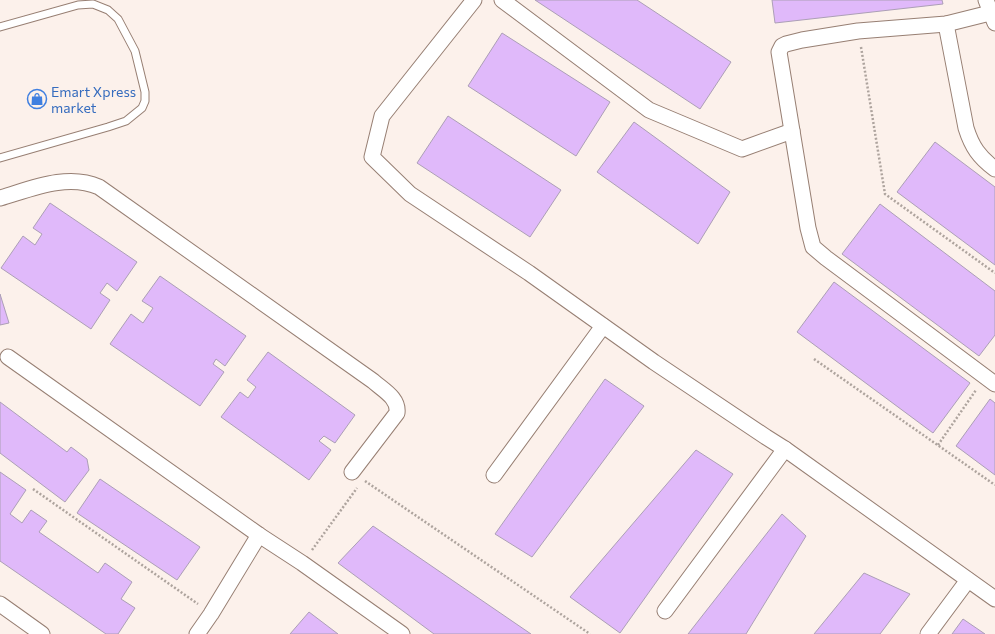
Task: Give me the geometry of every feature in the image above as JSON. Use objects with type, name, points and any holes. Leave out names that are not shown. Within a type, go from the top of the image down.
[{"type":"street","points":[[474,0],[382,116],[372,157],[410,194],[529,273],[603,326],[766,438],[785,449],[995,599]]},
{"type":"street","points":[[502,0],[649,110],[742,149],[792,131]]},
{"type":"street","points":[[990,12],[946,24],[858,31],[802,40],[786,44],[780,48],[780,57],[808,228],[814,246],[826,258],[990,381]]},
{"type":"street","points":[[946,24],[966,128],[970,141],[976,152],[985,162],[995,169]]},
{"type":"street","points":[[0,198],[66,181],[79,181],[99,187],[373,381],[394,400],[397,405],[397,413],[357,476]]},
{"type":"street","points":[[494,475],[603,326]]},
{"type":"street","points":[[8,356],[402,634]]},
{"type":"street","points":[[665,611],[785,449]]},
{"type":"street","points":[[197,634],[260,535]]},
{"type":"street","points":[[928,634],[968,580]]},
{"type":"street","points":[[0,604],[42,634]]},
{"type":"lane","points":[[0,26],[78,5],[93,4],[108,10],[118,19],[135,51],[145,92],[145,101],[142,108],[126,120],[108,127],[0,158]]},
{"type":"path","points":[[858,31],[885,194],[995,273]]},
{"type":"path","points":[[814,358],[995,485]]},
{"type":"path","points":[[938,445],[990,381]]},
{"type":"path","points":[[357,476],[590,634]]},
{"type":"path","points":[[302,564],[358,486]]},
{"type":"path","points":[[33,489],[211,614]]},
{"type":"building","points":[[535,0],[637,0],[731,62],[700,109]]},
{"type":"building","points":[[772,0],[942,0],[943,4],[775,23]]},
{"type":"building","points":[[502,33],[610,102],[576,156],[468,86]]},
{"type":"building","points":[[448,116],[561,190],[530,237],[417,163]]},
{"type":"building","points":[[634,122],[730,192],[698,244],[597,172]]},
{"type":"building","points":[[935,142],[995,187],[995,265],[897,192]]},
{"type":"building","points":[[50,203],[137,262],[117,291],[107,283],[100,293],[110,300],[91,329],[1,268],[23,236],[35,245],[42,234],[33,228]]},
{"type":"building","points":[[880,204],[995,291],[995,335],[979,356],[842,254]]},
{"type":"building","points":[[160,276],[246,336],[225,366],[216,359],[213,364],[224,372],[200,406],[110,344],[131,314],[143,323],[153,308],[142,301]]},
{"type":"building","points":[[834,282],[970,383],[933,433],[797,332]]},
{"type":"building","points":[[0,294],[9,323],[0,325]]},
{"type":"building","points":[[268,352],[355,415],[335,443],[324,436],[319,441],[331,450],[309,480],[221,417],[240,392],[248,398],[256,387],[247,380]]},
{"type":"building","points":[[605,379],[644,406],[532,557],[495,534]]},
{"type":"building","points":[[990,399],[995,403],[995,475],[956,446]]},
{"type":"building","points":[[0,402],[67,452],[71,447],[87,459],[89,470],[65,502],[0,453]]},
{"type":"building","points":[[696,450],[733,474],[620,633],[570,597]]},
{"type":"building","points":[[0,472],[26,490],[10,514],[22,523],[31,510],[47,521],[39,532],[98,573],[105,563],[132,582],[121,599],[135,608],[118,634],[106,634],[0,561]]},
{"type":"building","points":[[100,479],[200,547],[177,580],[77,513]]},
{"type":"building","points":[[782,514],[806,536],[746,634],[688,634]]},
{"type":"building","points":[[373,526],[531,634],[434,634],[338,563]]},
{"type":"building","points":[[864,573],[910,594],[880,634],[814,634]]},
{"type":"building","points":[[309,612],[338,634],[290,634]]},
{"type":"building","points":[[963,619],[985,634],[952,634]]},
{"type":"place","name":"Emart Xpress market","points":[[37,99]]}]
